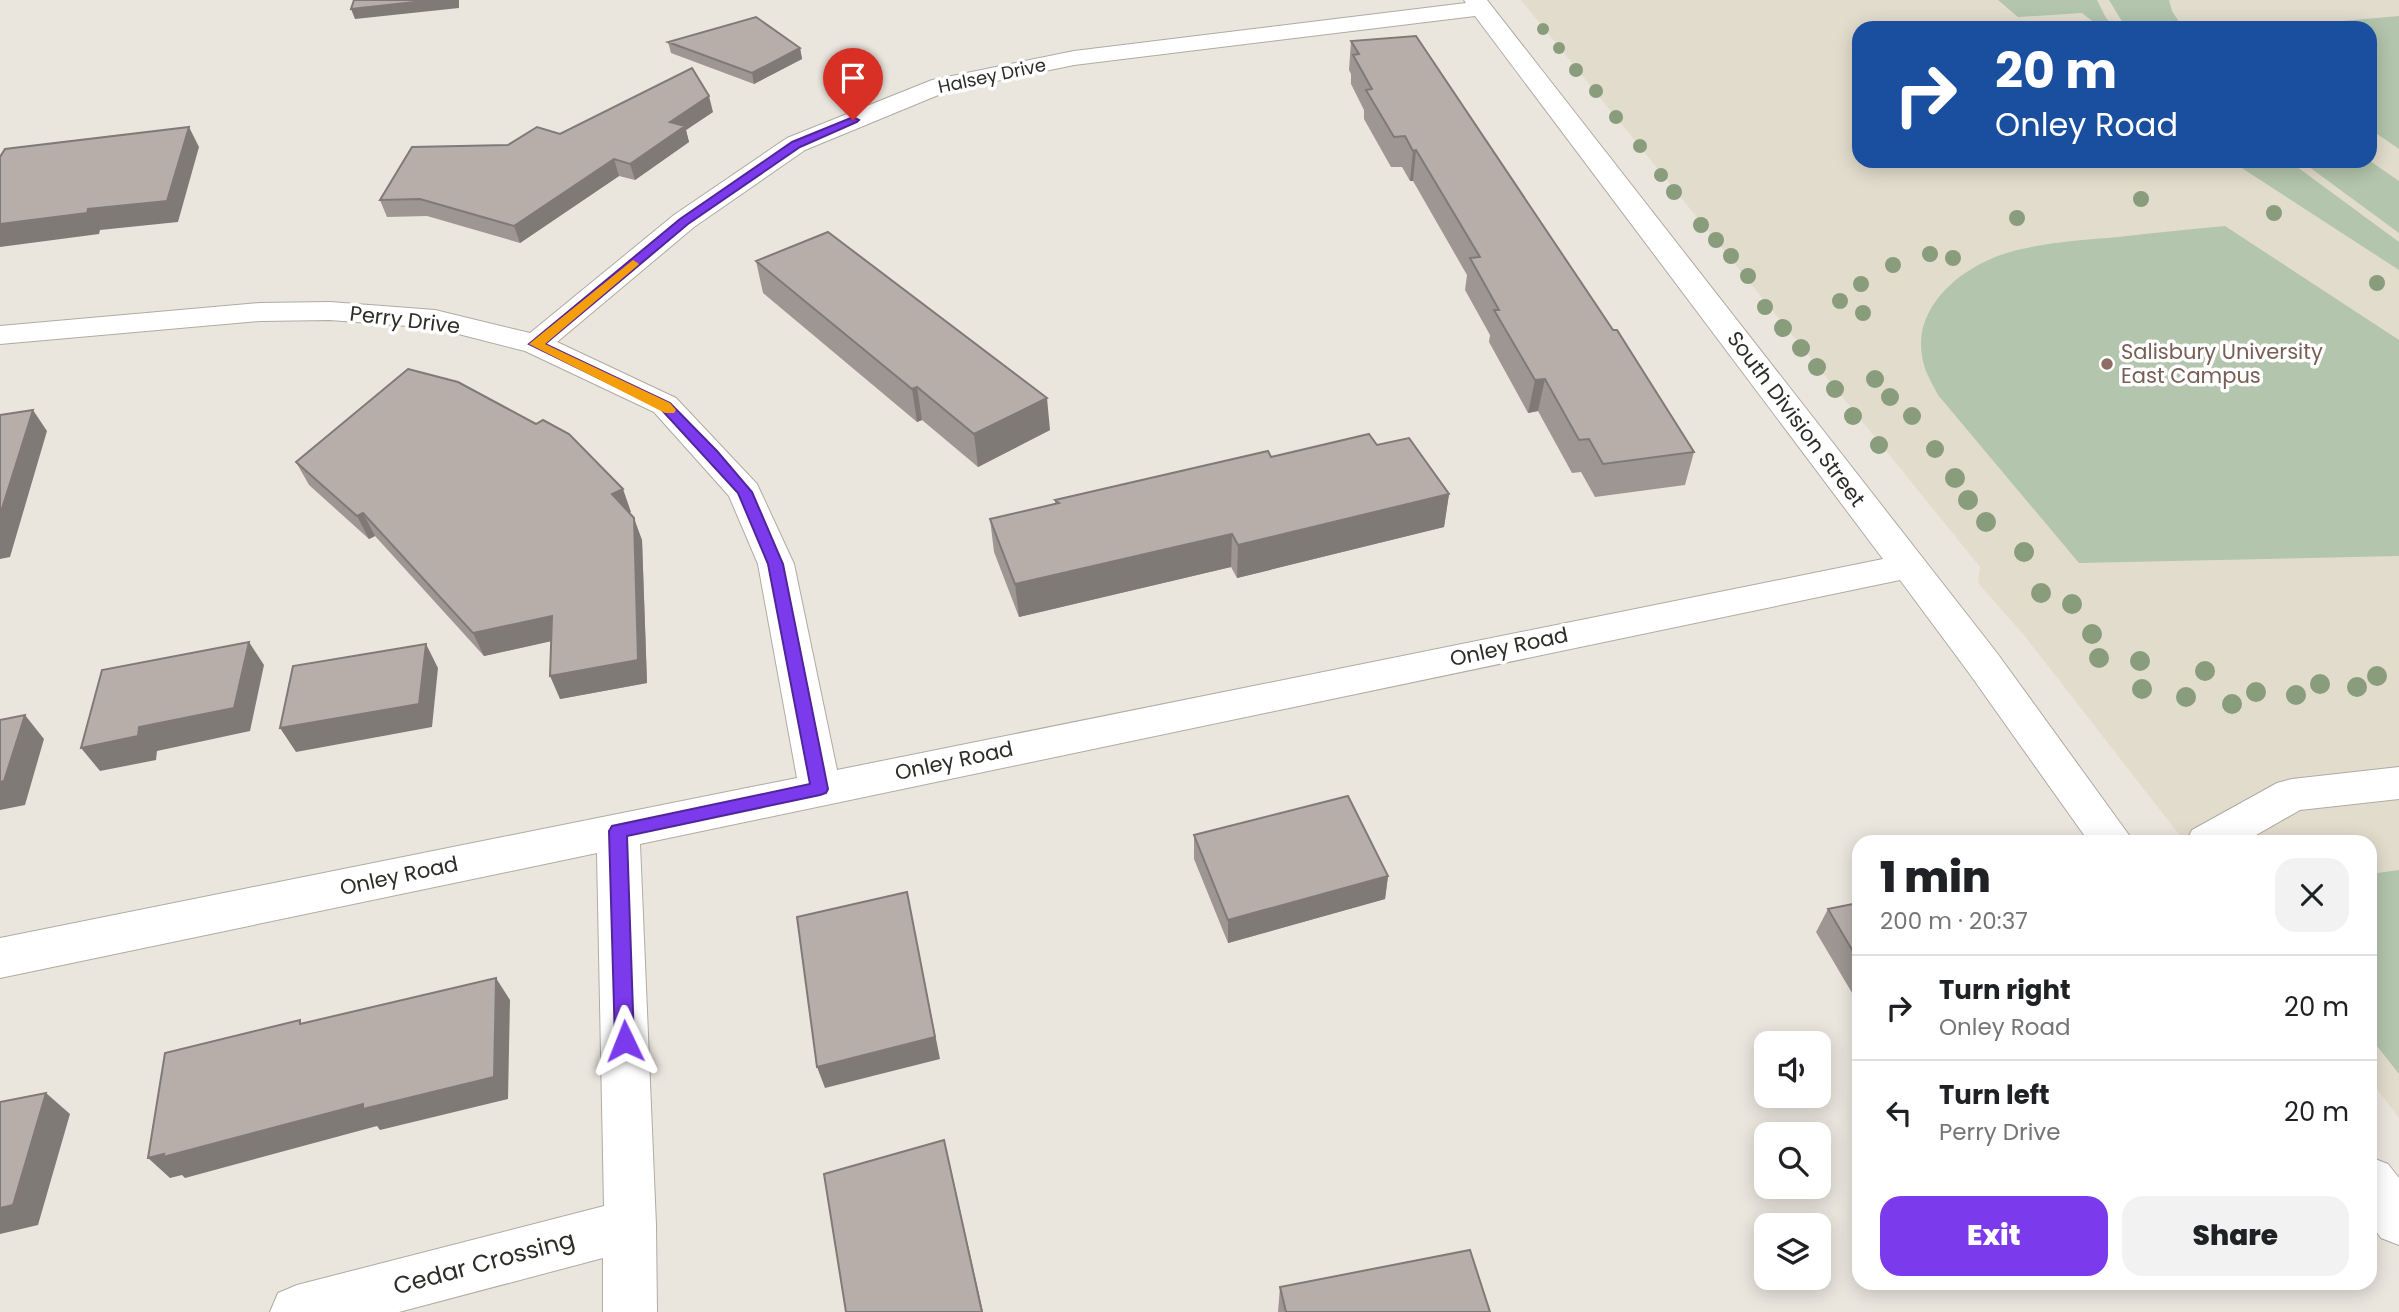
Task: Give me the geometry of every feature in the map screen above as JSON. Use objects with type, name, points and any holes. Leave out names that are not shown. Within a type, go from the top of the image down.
[{"type":"street","name":"Halsey Drive","points":[[536,344],[684,221],[796,144],[941,85],[1074,58],[1478,4]]},
{"type":"street","name":"South Division Street","points":[[1478,4],[1908,566],[2108,835]]},
{"type":"street","name":"Perry Drive","points":[[0,335],[260,312],[330,311],[435,319],[536,344],[665,405],[745,492],[776,564],[820,789]]},
{"type":"street","name":"Onley Road","points":[[0,958],[1908,566]]},
{"type":"street","points":[[2220,835],[2292,795],[2399,783]]},
{"type":"street","points":[[618,831],[630,1225],[630,1312]]},
{"type":"street","points":[[2377,1190],[2399,1220]]},
{"type":"street","name":"Cedar Crossing","points":[[297,1312],[630,1225]]},
{"type":"shaded area","name":"Salisbury University East Campus","points":[[1521,0],[2399,0],[2399,1118],[2377,1089],[2377,835],[2180,835],[2023,634],[1978,583],[1980,567]]},
{"type":"green space","points":[[1998,0],[2097,0],[2109,21],[2092,21],[2082,13],[2018,17]]},
{"type":"green space","points":[[2109,0],[2169,0],[2178,21],[2122,21]]},
{"type":"green space","points":[[2399,16],[2399,149],[2377,134],[2377,21],[2343,21]]},
{"type":"green space","points":[[2377,166],[2399,181],[2399,233],[2311,168],[2377,168]]},
{"type":"green space","points":[[2242,168],[2299,168],[2399,242],[2399,270]]},
{"type":"green space","points":[[2225,226],[2399,340],[2399,556],[2079,563],[1938,395],[1926,371],[1921,349],[1923,328],[1931,309],[1943,292],[1977,266],[1997,256],[2042,245]]},
{"type":"green space","points":[[2399,870],[2399,1074],[2377,1046],[2377,873]]},
{"type":"building","points":[[354,0],[433,0],[351,9]]},
{"type":"building","points":[[756,17],[800,48],[752,73],[668,42]]},
{"type":"building","points":[[1416,36],[1613,330],[1617,330],[1694,452],[1603,464],[1589,439],[1579,440],[1545,379],[1535,380],[1494,310],[1499,310],[1470,258],[1480,257],[1416,150],[1413,151],[1405,136],[1394,137],[1366,90],[1372,89],[1353,55],[1359,54],[1351,41]]},
{"type":"building","points":[[692,68],[709,96],[670,122],[685,126],[630,164],[614,159],[514,226],[420,199],[380,200],[412,147],[508,145],[537,127],[560,134]]},
{"type":"building","points":[[189,127],[167,201],[88,209],[87,213],[0,224],[0,157],[5,149]]},
{"type":"building","points":[[828,232],[1047,398],[974,434],[917,387],[912,389],[756,261]]},
{"type":"building","points":[[408,369],[458,382],[536,424],[543,420],[569,434],[623,489],[612,494],[634,518],[638,660],[550,676],[552,616],[473,633],[363,513],[357,516],[296,462]]},
{"type":"building","points":[[33,410],[0,515],[0,415]]},
{"type":"building","points":[[1369,434],[1377,445],[1409,438],[1449,494],[1238,545],[1232,534],[1015,584],[990,519],[1059,503],[1055,500],[1268,451],[1271,457]]},
{"type":"building","points":[[249,642],[234,708],[139,727],[138,736],[81,748],[102,670]]},
{"type":"building","points":[[426,644],[419,704],[280,728],[293,666]]},
{"type":"building","points":[[25,715],[4,781],[0,782],[0,720]]},
{"type":"building","points":[[1348,796],[1388,876],[1228,920],[1194,835]]},
{"type":"building","points":[[907,892],[935,1037],[817,1067],[797,917]]},
{"type":"building","points":[[1852,904],[1852,950],[1828,909]]},
{"type":"building","points":[[496,978],[494,1077],[363,1109],[363,1104],[163,1157],[164,1154],[148,1158],[165,1053],[300,1020],[300,1024]]},
{"type":"building","points":[[46,1093],[13,1205],[0,1208],[0,1102]]},
{"type":"building","points":[[944,1140],[982,1312],[846,1312],[824,1174]]},
{"type":"building","points":[[1470,1250],[1490,1312],[1286,1312],[1280,1287]]},
{"type":"slow traffic","points":[[633,264],[536,344],[665,405],[670,410]]},
{"type":"place","name":"Salisbury University East Campus","points":[[2107,364]]},
{"type":"route","points":[[625,1041],[618,831],[820,789],[776,564],[745,492],[665,405],[536,344],[684,221],[796,144],[853,120]]}]
